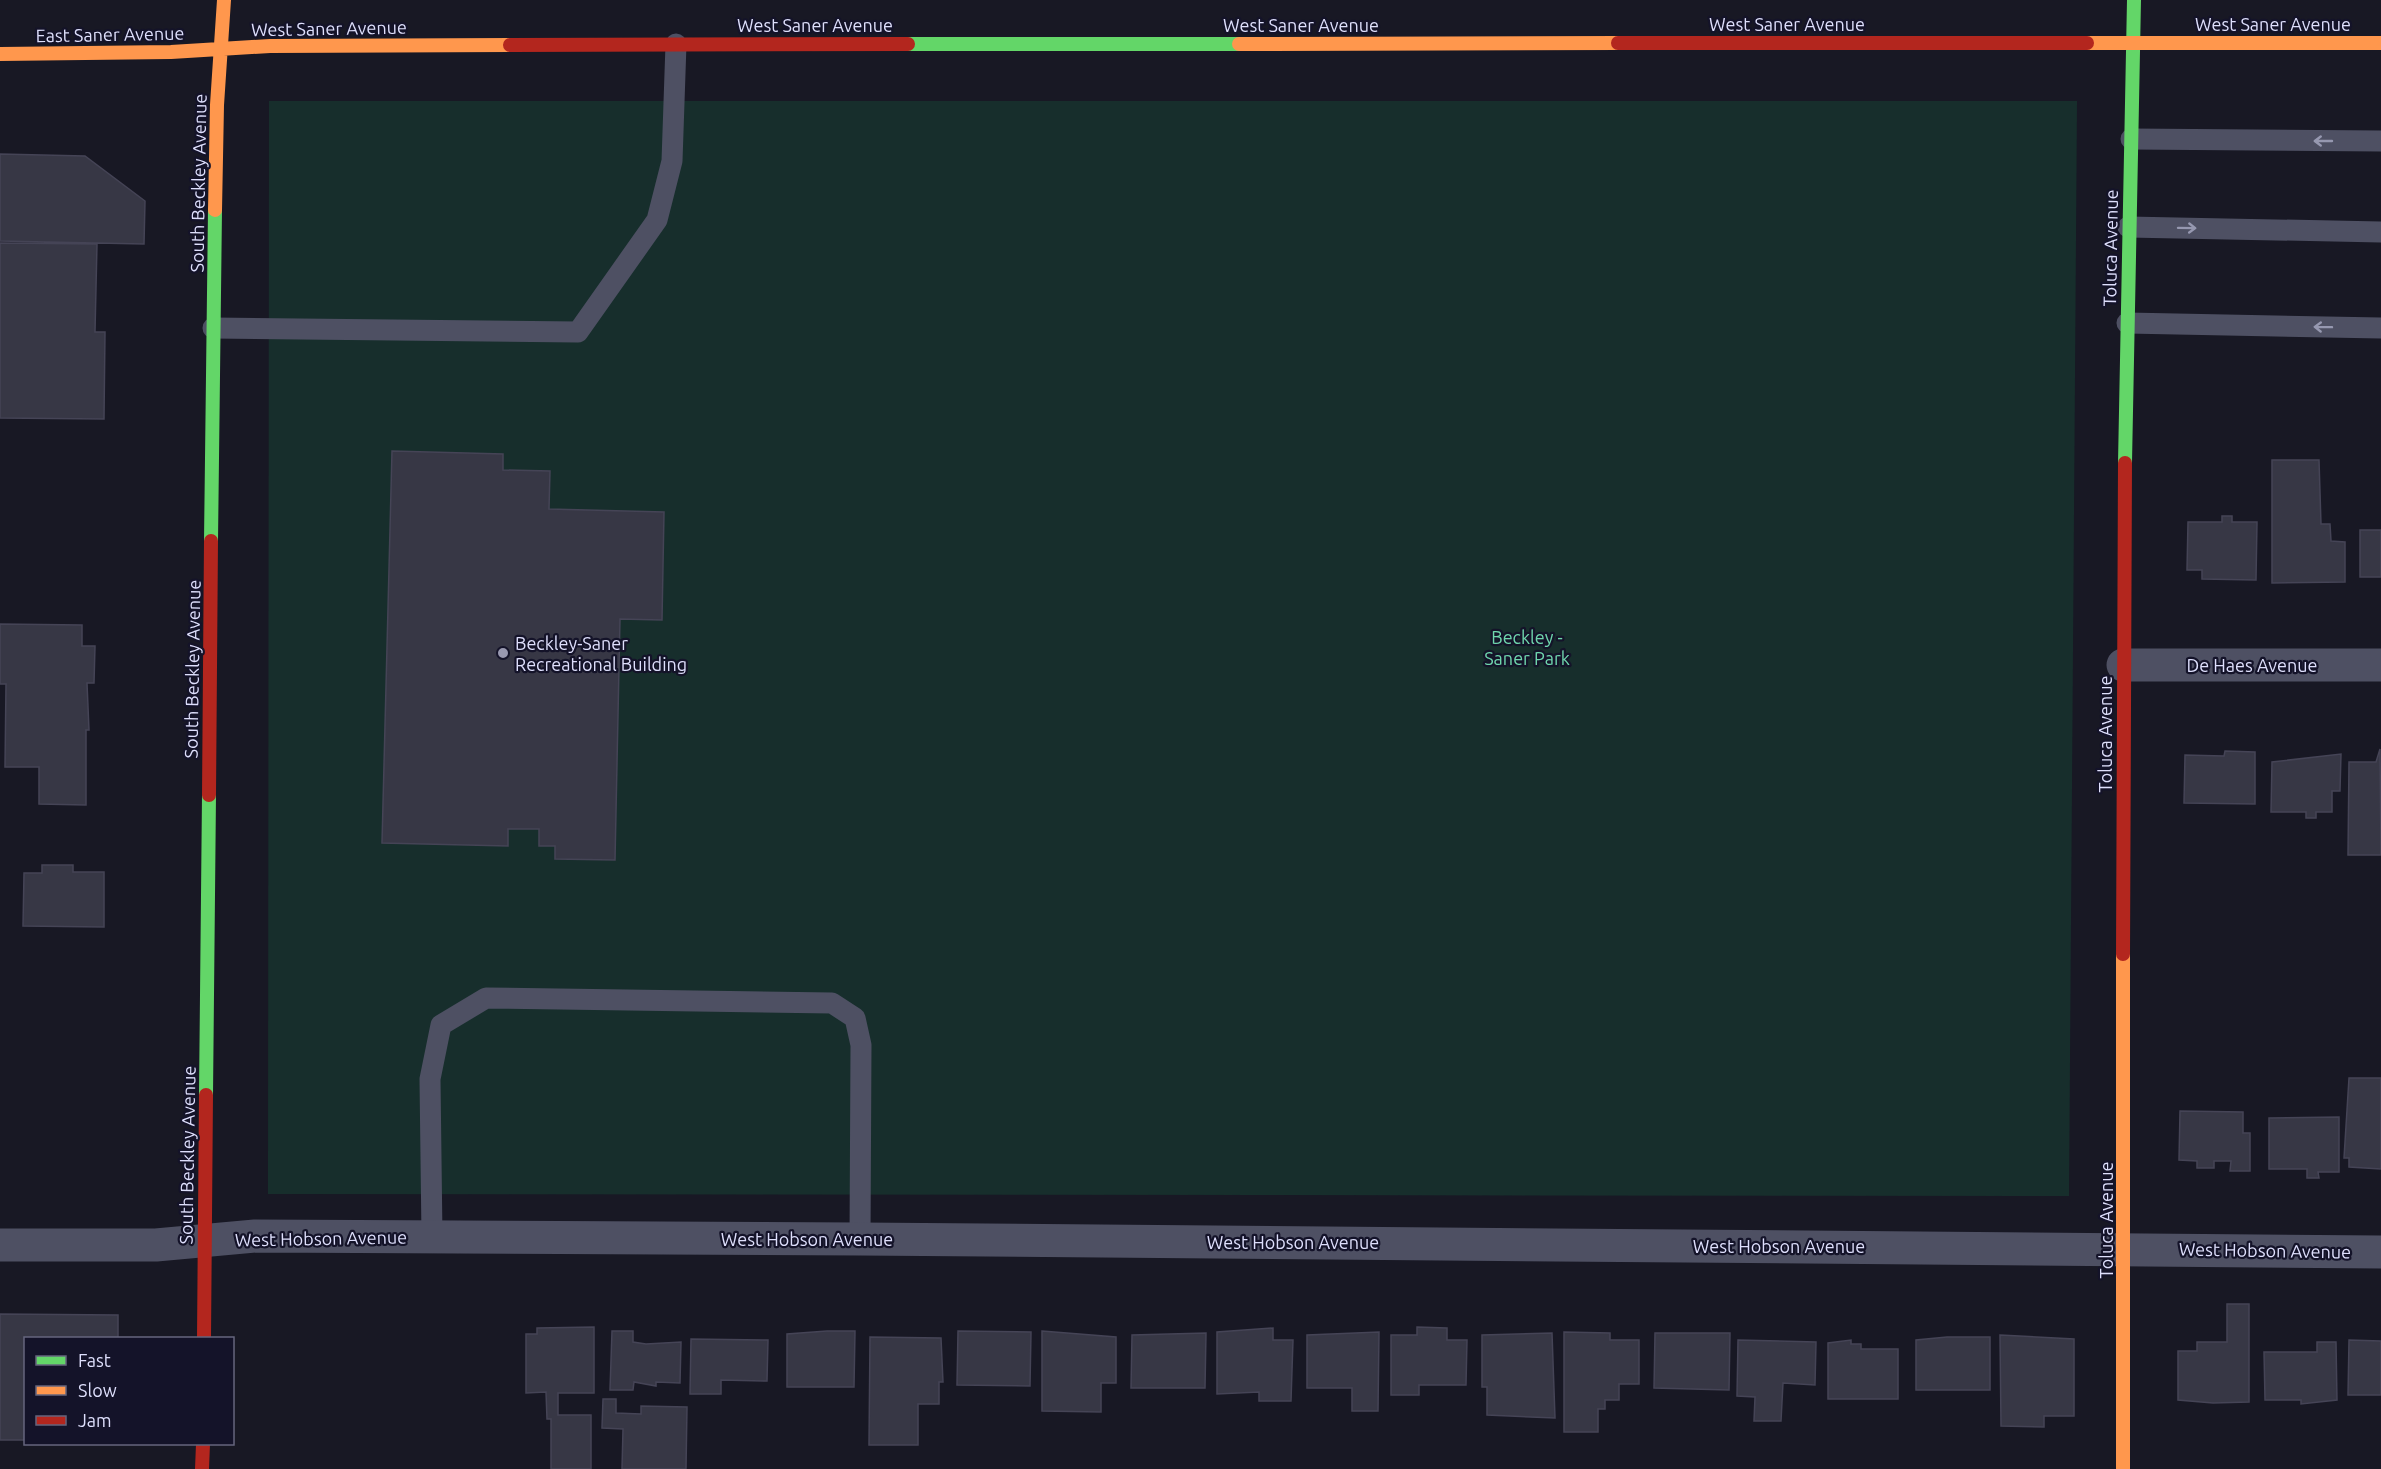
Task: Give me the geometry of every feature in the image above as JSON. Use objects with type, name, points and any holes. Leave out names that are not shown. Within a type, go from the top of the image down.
[{"type":"street","name":"South Beckley Avenue","points":[[204,1337],[213,328],[217,105],[224,0]]},
{"type":"street","name":"Toluca Avenue","points":[[2123,1469],[2123,665],[2128,227],[2134,0]]},
{"type":"street","name":"West Saner Avenue","points":[[221,48],[676,44],[2381,43]]},
{"type":"street","name":"East Saner Avenue","points":[[0,54],[171,52],[221,48]]},
{"type":"street","name":"De Haes Avenue","points":[[2123,665],[2381,665]]},
{"type":"street","name":"West Hobson Avenue","points":[[0,1245],[156,1245],[255,1236],[2381,1252]]},
{"type":"street","points":[[202,1445],[202,1469]]},
{"type":"lane","points":[[213,328],[578,332],[657,220],[672,161],[676,44]]},
{"type":"lane","points":[[2130,139],[2381,141]]},
{"type":"lane","points":[[2128,227],[2381,232]]},
{"type":"lane","points":[[2127,323],[2381,328]]},
{"type":"lane","points":[[432,1237],[430,1079],[441,1025],[486,998],[832,1003],[855,1018],[861,1045],[860,1239]]},
{"type":"green space","name":"Beckley - Saner Park","points":[[269,101],[2077,101],[2069,1196],[268,1194]]},
{"type":"building","points":[[0,154],[85,156],[145,201],[144,244],[0,241]]},
{"type":"building","points":[[0,243],[97,244],[95,332],[105,332],[104,419],[0,418]]},
{"type":"building","name":"Beckley-Saner Recreational Building","points":[[392,451],[503,454],[503,470],[550,471],[549,509],[664,512],[662,620],[620,619],[615,860],[555,859],[555,846],[539,846],[539,829],[508,829],[508,846],[382,843]]},
{"type":"building","points":[[2272,460],[2319,460],[2321,524],[2330,524],[2331,541],[2345,542],[2345,582],[2272,583]]},
{"type":"building","points":[[2222,516],[2232,516],[2232,522],[2257,522],[2256,580],[2202,579],[2202,570],[2187,570],[2188,522],[2222,522]]},
{"type":"building","points":[[2360,530],[2381,530],[2381,577],[2360,577]]},
{"type":"building","points":[[0,624],[82,625],[82,646],[95,646],[94,683],[87,683],[89,730],[86,730],[86,805],[39,804],[39,767],[5,767],[6,684],[0,684]]},
{"type":"building","points":[[2380,749],[2381,855],[2348,855],[2349,762],[2376,762]]},
{"type":"building","points":[[2225,751],[2255,752],[2255,804],[2184,803],[2185,755],[2224,756]]},
{"type":"building","points":[[2341,754],[2340,791],[2332,791],[2332,812],[2316,812],[2316,818],[2306,818],[2306,812],[2271,812],[2272,762]]},
{"type":"building","points":[[42,865],[73,865],[73,872],[104,872],[104,927],[23,926],[24,873],[42,873]]},
{"type":"building","points":[[2349,1078],[2381,1078],[2381,1169],[2349,1167],[2349,1158],[2344,1158]]},
{"type":"building","points":[[2180,1111],[2243,1112],[2243,1133],[2250,1133],[2250,1171],[2230,1171],[2231,1161],[2214,1161],[2214,1168],[2197,1168],[2197,1161],[2179,1160]]},
{"type":"building","points":[[2339,1117],[2339,1172],[2318,1172],[2319,1178],[2307,1178],[2307,1169],[2269,1169],[2269,1118]]},
{"type":"building","points":[[2227,1304],[2249,1304],[2249,1402],[2213,1403],[2178,1400],[2178,1351],[2197,1351],[2197,1342],[2227,1342]]},
{"type":"building","points":[[0,1314],[118,1315],[118,1337],[24,1337],[24,1440],[0,1440]]},
{"type":"building","points":[[594,1327],[594,1393],[558,1393],[558,1415],[591,1415],[591,1469],[551,1469],[551,1419],[547,1419],[546,1392],[526,1393],[526,1334],[537,1334],[537,1328]]},
{"type":"building","points":[[1417,1327],[1447,1328],[1447,1340],[1467,1340],[1466,1385],[1419,1385],[1419,1395],[1391,1395],[1391,1335],[1417,1335]]},
{"type":"building","points":[[1273,1328],[1273,1340],[1293,1340],[1291,1401],[1259,1401],[1259,1392],[1217,1394],[1217,1332]]},
{"type":"building","points":[[612,1331],[633,1331],[633,1342],[646,1344],[681,1342],[680,1383],[656,1382],[656,1386],[634,1382],[633,1390],[610,1390]]},
{"type":"building","points":[[855,1331],[854,1387],[787,1387],[787,1334]]},
{"type":"building","points":[[958,1331],[1031,1332],[1030,1386],[957,1385]]},
{"type":"building","points":[[1042,1331],[1116,1337],[1116,1383],[1101,1383],[1101,1412],[1042,1411]]},
{"type":"building","points":[[1379,1332],[1378,1411],[1352,1411],[1352,1388],[1307,1388],[1307,1335]]},
{"type":"building","points":[[1564,1332],[1610,1333],[1610,1340],[1639,1340],[1639,1384],[1619,1384],[1619,1400],[1605,1400],[1605,1409],[1598,1409],[1598,1432],[1564,1432]]},
{"type":"building","points":[[1206,1333],[1205,1388],[1131,1388],[1132,1335]]},
{"type":"building","points":[[1552,1333],[1555,1418],[1487,1415],[1487,1387],[1482,1387],[1482,1335]]},
{"type":"building","points":[[1655,1333],[1730,1333],[1729,1390],[1654,1388]]},
{"type":"building","points":[[2000,1335],[2074,1339],[2074,1416],[2044,1416],[2044,1427],[2001,1426]]},
{"type":"building","points":[[870,1337],[941,1338],[943,1382],[939,1382],[939,1404],[918,1404],[918,1445],[869,1445]]},
{"type":"building","points":[[1990,1337],[1990,1390],[1916,1390],[1916,1340]]},
{"type":"building","points":[[691,1339],[768,1340],[767,1381],[721,1380],[721,1394],[690,1394]]},
{"type":"building","points":[[1738,1340],[1816,1342],[1815,1385],[1783,1383],[1781,1421],[1754,1421],[1755,1397],[1737,1396]]},
{"type":"building","points":[[1851,1340],[1851,1344],[1861,1344],[1861,1349],[1898,1349],[1898,1399],[1828,1399],[1828,1343]]},
{"type":"building","points":[[2349,1340],[2381,1341],[2381,1395],[2348,1395]]},
{"type":"building","points":[[2317,1342],[2336,1342],[2337,1400],[2301,1404],[2301,1400],[2265,1400],[2264,1352],[2317,1352]]},
{"type":"building","points":[[603,1399],[616,1399],[616,1413],[641,1414],[641,1406],[687,1407],[686,1469],[622,1469],[623,1429],[602,1428]]},
{"type":"traffic: fast","points":[[2125,463],[2134,0]]},
{"type":"traffic: fast","points":[[908,44],[1239,44]]},
{"type":"traffic: fast","points":[[211,541],[215,210]]},
{"type":"traffic: fast","points":[[206,1095],[209,795]]},
{"type":"traffic: slow","points":[[215,210],[217,105],[224,0]]},
{"type":"traffic: slow","points":[[1239,44],[1618,43]]},
{"type":"traffic: slow","points":[[2087,43],[2381,43]]},
{"type":"traffic: slow","points":[[0,54],[171,52],[270,46],[510,45]]},
{"type":"traffic: slow","points":[[2123,954],[2123,1469]]},
{"type":"traffic: jam","points":[[1618,43],[2087,43]]},
{"type":"traffic: jam","points":[[510,45],[908,44]]},
{"type":"traffic: jam","points":[[2123,954],[2125,463]]},
{"type":"traffic: jam","points":[[209,795],[211,541]]},
{"type":"traffic: jam","points":[[204,1337],[206,1095]]},
{"type":"traffic: jam","points":[[202,1469],[203,1445]]},
{"type":"place","name":"Beckley-Saner Recreational Building","points":[[503,653]]}]
